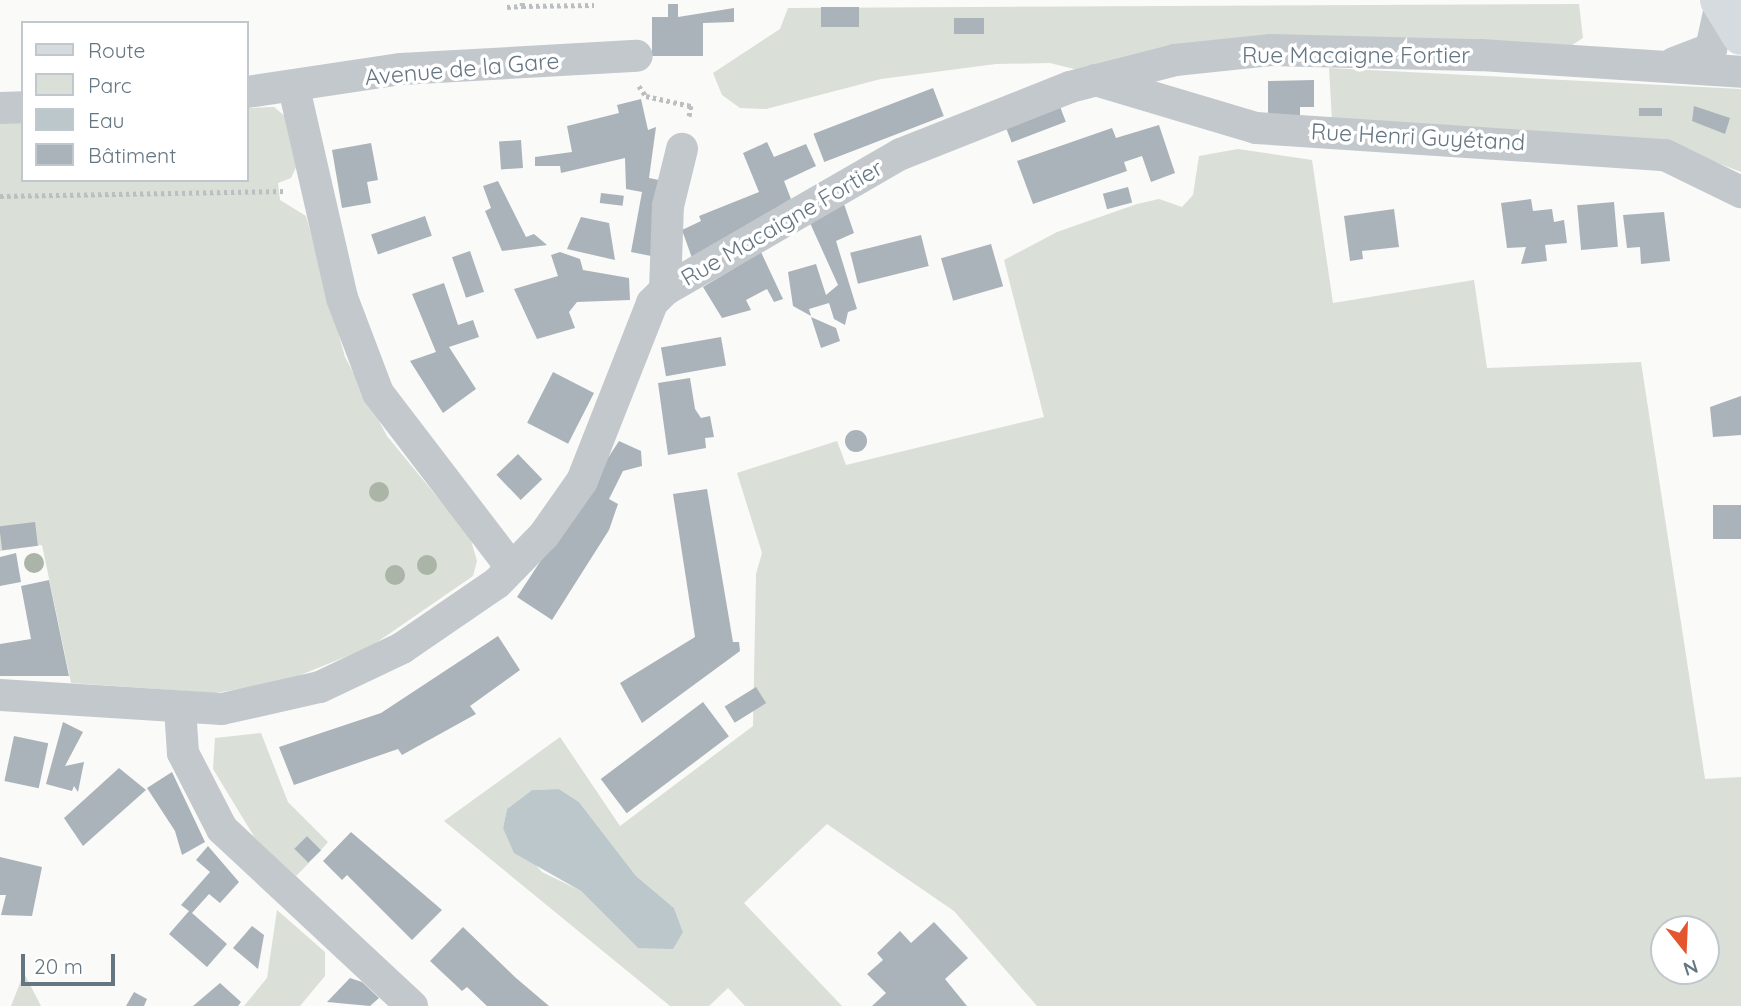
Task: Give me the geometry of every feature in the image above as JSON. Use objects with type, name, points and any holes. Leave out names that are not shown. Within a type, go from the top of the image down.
[{"type":"main road","points":[[1720,2],[1741,36]]},
{"type":"street","name":"Rue Macaigne Fortier","points":[[1670,65],[1711,50],[1720,2]]},
{"type":"street","name":"Rue Macaigne Fortier","points":[[0,695],[222,709],[320,687],[402,648],[513,568],[582,481],[652,303],[665,290],[901,154],[1094,79],[1175,60],[1272,50],[1670,65],[1741,72]]},
{"type":"street","name":"Avenue de la Gare","points":[[248,92],[294,88],[401,69],[636,57]]},
{"type":"street","name":"Rue Henri Guyétand","points":[[1094,79],[1256,128],[1665,155],[1741,192]]},
{"type":"street","points":[[294,88],[312,185],[342,298],[378,393],[513,568]]},
{"type":"street","points":[[0,108],[21,107]]},
{"type":"street","points":[[665,290],[668,206],[682,149]]},
{"type":"street","points":[[180,708],[183,753],[222,829],[245,857],[412,1006]]},
{"type":"path","points":[[507,7],[522,3],[594,5]]},
{"type":"path","points":[[636,57],[637,82],[646,96],[691,106],[682,149]]},
{"type":"path","points":[[0,196],[276,194],[312,185]]},
{"type":"green space","points":[[1579,4],[1583,38],[1569,47],[1078,70],[1050,63],[996,64],[881,79],[766,109],[740,108],[722,95],[713,73],[780,29],[788,8]]},
{"type":"green space","points":[[1329,68],[1741,89],[1741,172],[1689,152],[1332,120]]},
{"type":"green space","points":[[274,107],[292,122],[299,161],[291,178],[278,183],[280,200],[306,216],[345,357],[387,436],[470,537],[477,561],[473,576],[370,647],[283,682],[215,693],[71,683],[42,545],[0,551],[0,120],[21,119],[21,182],[248,182],[248,108]]},
{"type":"green space","points":[[1238,149],[1312,160],[1333,303],[1474,280],[1487,368],[1641,362],[1705,779],[1741,777],[1741,1006],[1037,1006],[954,911],[827,824],[744,903],[842,1006],[745,1006],[728,988],[709,1006],[670,1006],[444,821],[560,737],[620,826],[753,726],[756,574],[762,553],[737,473],[837,441],[846,465],[1044,417],[1004,260],[1057,232],[1137,204],[1159,199],[1182,207],[1193,195],[1199,156]],"holes":[[[559,789],[579,802],[636,876],[674,908],[683,932],[638,948],[581,891],[542,872],[503,828],[507,809],[532,790]]]},
{"type":"green space","points":[[261,733],[288,802],[328,842],[321,850],[307,836],[295,848],[309,863],[296,876],[255,838],[213,769],[215,738]]},
{"type":"green space","points":[[277,910],[325,952],[325,976],[300,1006],[244,1006],[267,978]]},
{"type":"green space","points":[[24,973],[41,1006],[11,1006]]},
{"type":"water","points":[[559,789],[579,802],[636,876],[674,908],[683,932],[673,949],[638,948],[581,891],[514,853],[503,828],[507,809],[532,790]]},
{"type":"building","points":[[668,4],[678,4],[678,17],[734,8],[734,22],[703,23],[703,56],[652,56],[652,17],[668,17]]},
{"type":"building","points":[[821,7],[859,7],[859,27],[821,27]]},
{"type":"building","points":[[954,18],[984,18],[984,34],[954,34]]},
{"type":"building","points":[[1314,80],[1314,107],[1300,107],[1300,116],[1268,116],[1268,81]]},
{"type":"building","points":[[933,88],[944,116],[824,162],[814,134]]},
{"type":"building","points":[[641,99],[648,130],[656,127],[649,178],[669,182],[656,257],[631,252],[642,192],[626,189],[625,158],[561,173],[560,166],[535,166],[535,157],[572,152],[567,126],[619,113],[617,105]]},
{"type":"building","points":[[1059,104],[1066,122],[1012,143],[1005,125]]},
{"type":"building","points":[[1694,106],[1730,118],[1725,134],[1692,121]]},
{"type":"building","points":[[1639,108],[1662,108],[1662,116],[1639,116]]},
{"type":"building","points":[[1159,125],[1175,173],[1151,182],[1142,156],[1124,162],[1127,171],[1033,204],[1017,161],[1112,128],[1116,138]]},
{"type":"building","points":[[521,140],[523,168],[501,169],[499,142]]},
{"type":"building","points":[[767,142],[774,157],[806,144],[816,166],[784,181],[791,199],[692,258],[682,230],[701,221],[699,216],[759,192],[743,153]]},
{"type":"building","points":[[371,143],[378,180],[367,182],[371,203],[342,208],[332,150]]},
{"type":"building","points":[[498,181],[526,237],[534,234],[547,245],[502,251],[485,211],[491,208],[483,186]]},
{"type":"building","points":[[1128,187],[1132,202],[1107,209],[1103,194]]},
{"type":"building","points":[[601,193],[624,196],[623,206],[600,203]]},
{"type":"building","points":[[1531,199],[1533,211],[1552,209],[1554,222],[1564,220],[1567,243],[1545,245],[1547,261],[1521,264],[1526,247],[1507,248],[1501,203]]},
{"type":"building","points":[[1614,202],[1618,247],[1581,250],[1577,205]]},
{"type":"building","points":[[844,204],[854,233],[836,241],[857,309],[848,312],[845,325],[834,319],[829,303],[809,309],[811,316],[793,306],[788,272],[816,264],[826,295],[838,285],[810,223]]},
{"type":"building","points":[[1394,209],[1399,247],[1362,251],[1363,259],[1350,261],[1344,216]]},
{"type":"building","points":[[1664,212],[1670,261],[1641,264],[1640,247],[1627,248],[1623,215]]},
{"type":"building","points":[[425,216],[432,236],[378,254],[371,235]]},
{"type":"building","points":[[581,217],[609,223],[615,260],[567,249]]},
{"type":"building","points":[[921,235],[929,266],[858,284],[850,253]]},
{"type":"building","points":[[991,244],[1003,286],[953,301],[941,258]]},
{"type":"building","points":[[470,251],[484,292],[466,298],[452,257]]},
{"type":"building","points":[[560,252],[580,259],[583,270],[629,278],[630,300],[577,302],[569,312],[575,328],[537,339],[514,289],[558,276],[551,255]]},
{"type":"building","points":[[761,252],[783,299],[774,302],[767,289],[746,300],[751,310],[722,318],[703,287]]},
{"type":"building","points":[[444,283],[458,325],[473,320],[479,337],[449,347],[476,389],[443,413],[410,361],[436,352],[412,294]]},
{"type":"building","points":[[811,317],[836,328],[840,341],[821,348]]},
{"type":"building","points":[[721,337],[726,366],[666,376],[661,348]]},
{"type":"building","points":[[553,372],[594,393],[568,444],[527,423]]},
{"type":"building","points":[[690,378],[695,409],[701,418],[710,416],[714,437],[705,438],[706,448],[668,455],[658,383]]},
{"type":"building","points":[[1741,396],[1741,435],[1713,437],[1710,407]]},
{"type":"building","points":[[856,430],[864,433],[867,441],[864,449],[856,452],[848,449],[845,441],[848,433]]},
{"type":"building","points":[[619,441],[641,451],[642,466],[623,471],[609,499],[618,504],[609,530],[552,620],[517,597]]},
{"type":"building","points":[[518,454],[542,479],[521,500],[496,475]]},
{"type":"building","points":[[707,489],[733,642],[739,642],[740,651],[642,723],[620,683],[695,637],[673,494]]},
{"type":"building","points":[[1713,505],[1741,505],[1741,539],[1713,539]]},
{"type":"building","points":[[35,522],[38,546],[2,550],[0,526]]},
{"type":"building","points":[[16,553],[21,582],[0,586],[0,557]]},
{"type":"building","points":[[49,580],[69,676],[0,676],[0,644],[31,639],[21,586]]},
{"type":"building","points":[[498,636],[520,670],[470,706],[476,714],[402,755],[398,749],[294,785],[279,747],[381,713]]},
{"type":"building","points":[[756,687],[766,703],[735,723],[725,707]]},
{"type":"building","points":[[703,702],[729,736],[627,813],[601,779]]},
{"type":"building","points":[[63,722],[83,732],[65,766],[84,762],[78,792],[74,786],[72,791],[46,784]]},
{"type":"building","points":[[14,736],[48,743],[39,788],[4,781]]},
{"type":"building","points":[[119,768],[146,790],[83,846],[64,818]]},
{"type":"building","points":[[172,772],[205,842],[182,855],[175,831],[147,788]]},
{"type":"building","points":[[351,832],[442,910],[412,940],[347,875],[342,880],[323,861]]},
{"type":"building","points":[[307,836],[321,850],[308,863],[294,849]]},
{"type":"building","points":[[208,846],[239,882],[220,903],[209,894],[192,913],[227,944],[207,967],[169,934],[189,911],[181,905],[210,872],[196,860]]},
{"type":"building","points":[[0,857],[42,867],[32,916],[1,915],[6,895],[0,895]]},
{"type":"building","points":[[934,922],[968,958],[945,979],[967,1006],[872,1006],[886,993],[867,974],[883,960],[877,953],[900,931],[911,943]]},
{"type":"building","points":[[252,926],[264,935],[258,969],[233,948]]},
{"type":"building","points":[[463,927],[549,1006],[487,1006],[467,987],[462,991],[430,961]]},
{"type":"building","points":[[350,978],[362,982],[379,998],[370,1006],[327,1002]]},
{"type":"building","points":[[220,983],[241,1002],[238,1006],[193,1006]]},
{"type":"building","points":[[134,992],[147,999],[144,1006],[126,1006]]}]
